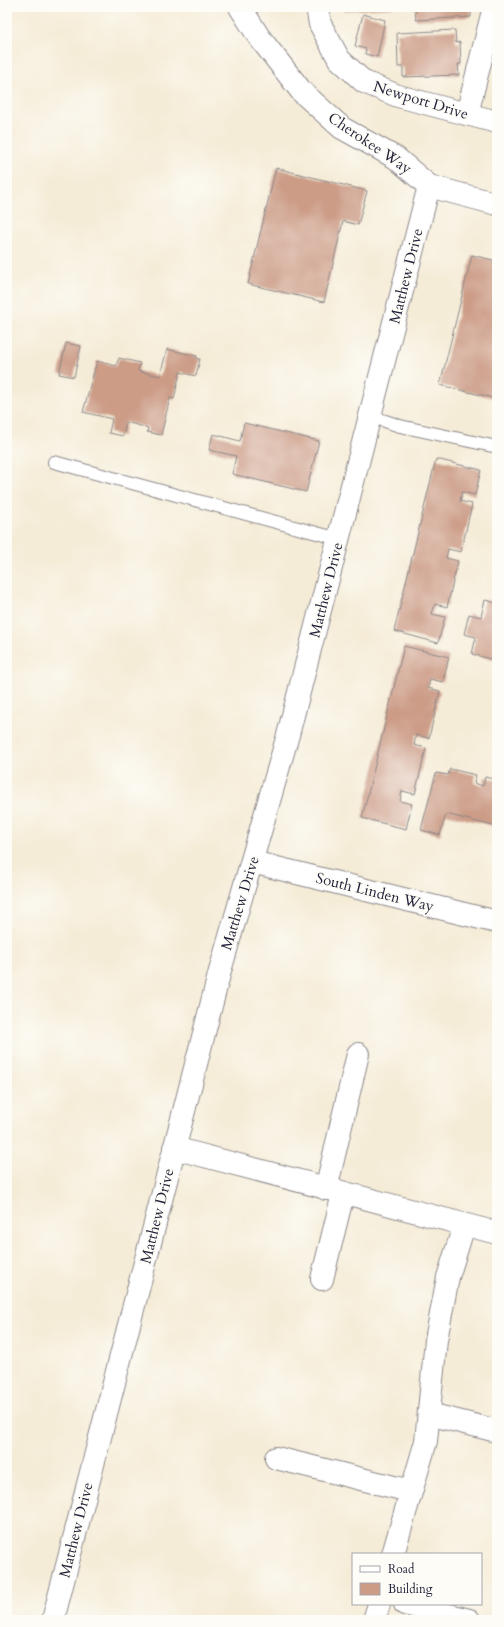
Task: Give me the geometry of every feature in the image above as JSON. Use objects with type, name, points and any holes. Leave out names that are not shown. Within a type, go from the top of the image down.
[{"type":"street","name":"Cherokee Way","points":[[240,7],[259,37],[302,92],[342,128],[396,158],[429,186],[497,204]]},
{"type":"street","name":"Newport Drive","points":[[317,7],[320,24],[339,59],[364,82],[398,96],[497,122]]},
{"type":"street","points":[[467,114],[494,7]]},
{"type":"street","name":"Matthew Drive","points":[[53,1620],[220,971],[288,735],[429,186]]},
{"type":"street","name":"South Linden Way","points":[[252,862],[497,922]]},
{"type":"street","points":[[322,1279],[334,1191],[358,1054]]},
{"type":"street","points":[[174,1148],[464,1226],[497,1233]]},
{"type":"street","points":[[393,1553],[410,1491],[426,1441],[436,1340],[448,1277],[464,1226]]},
{"type":"street","points":[[429,1414],[497,1431]]},
{"type":"street","points":[[276,1458],[410,1491]]},
{"type":"street","points":[[374,1620],[379,1605]]},
{"type":"street","points":[[409,1605],[469,1620]]},
{"type":"lane","points":[[370,416],[400,426],[497,447]]},
{"type":"lane","points":[[54,462],[339,539]]},
{"type":"building","points":[[343,7],[394,7],[394,8],[343,11]]},
{"type":"building","points":[[415,7],[471,7],[471,17],[416,20]]},
{"type":"building","points":[[363,14],[385,20],[377,57],[365,54],[366,49],[355,46]]},
{"type":"building","points":[[455,30],[456,43],[460,42],[461,64],[458,64],[459,75],[403,77],[403,67],[398,67],[397,33]]},
{"type":"building","points":[[276,168],[367,191],[358,225],[343,221],[324,302],[248,284]]},
{"type":"building","points":[[472,255],[497,261],[497,399],[440,385]]},
{"type":"building","points":[[66,343],[81,346],[74,377],[59,374]]},
{"type":"building","points":[[167,349],[197,356],[197,359],[200,359],[196,376],[180,372],[174,399],[170,398],[161,435],[147,432],[148,428],[126,422],[123,436],[109,433],[112,419],[83,412],[97,361],[116,366],[119,358],[140,363],[138,371],[160,376]]},
{"type":"building","points":[[244,423],[319,441],[306,492],[232,474],[236,456],[209,450],[213,434],[240,441]]},
{"type":"building","points":[[436,459],[481,470],[475,495],[462,492],[460,501],[472,504],[461,552],[448,549],[446,558],[458,561],[447,607],[435,604],[432,614],[445,617],[438,643],[394,631]]},
{"type":"building","points":[[485,600],[497,603],[497,661],[472,654],[476,637],[464,634],[469,614],[481,617]]},
{"type":"building","points":[[404,646],[449,657],[443,682],[430,679],[428,688],[440,691],[429,738],[416,735],[414,745],[426,748],[415,794],[402,791],[400,801],[412,804],[406,829],[362,818]]},
{"type":"building","points":[[450,769],[476,775],[474,783],[483,786],[485,777],[497,780],[497,827],[446,814],[440,835],[421,830],[436,773],[448,775]]}]
